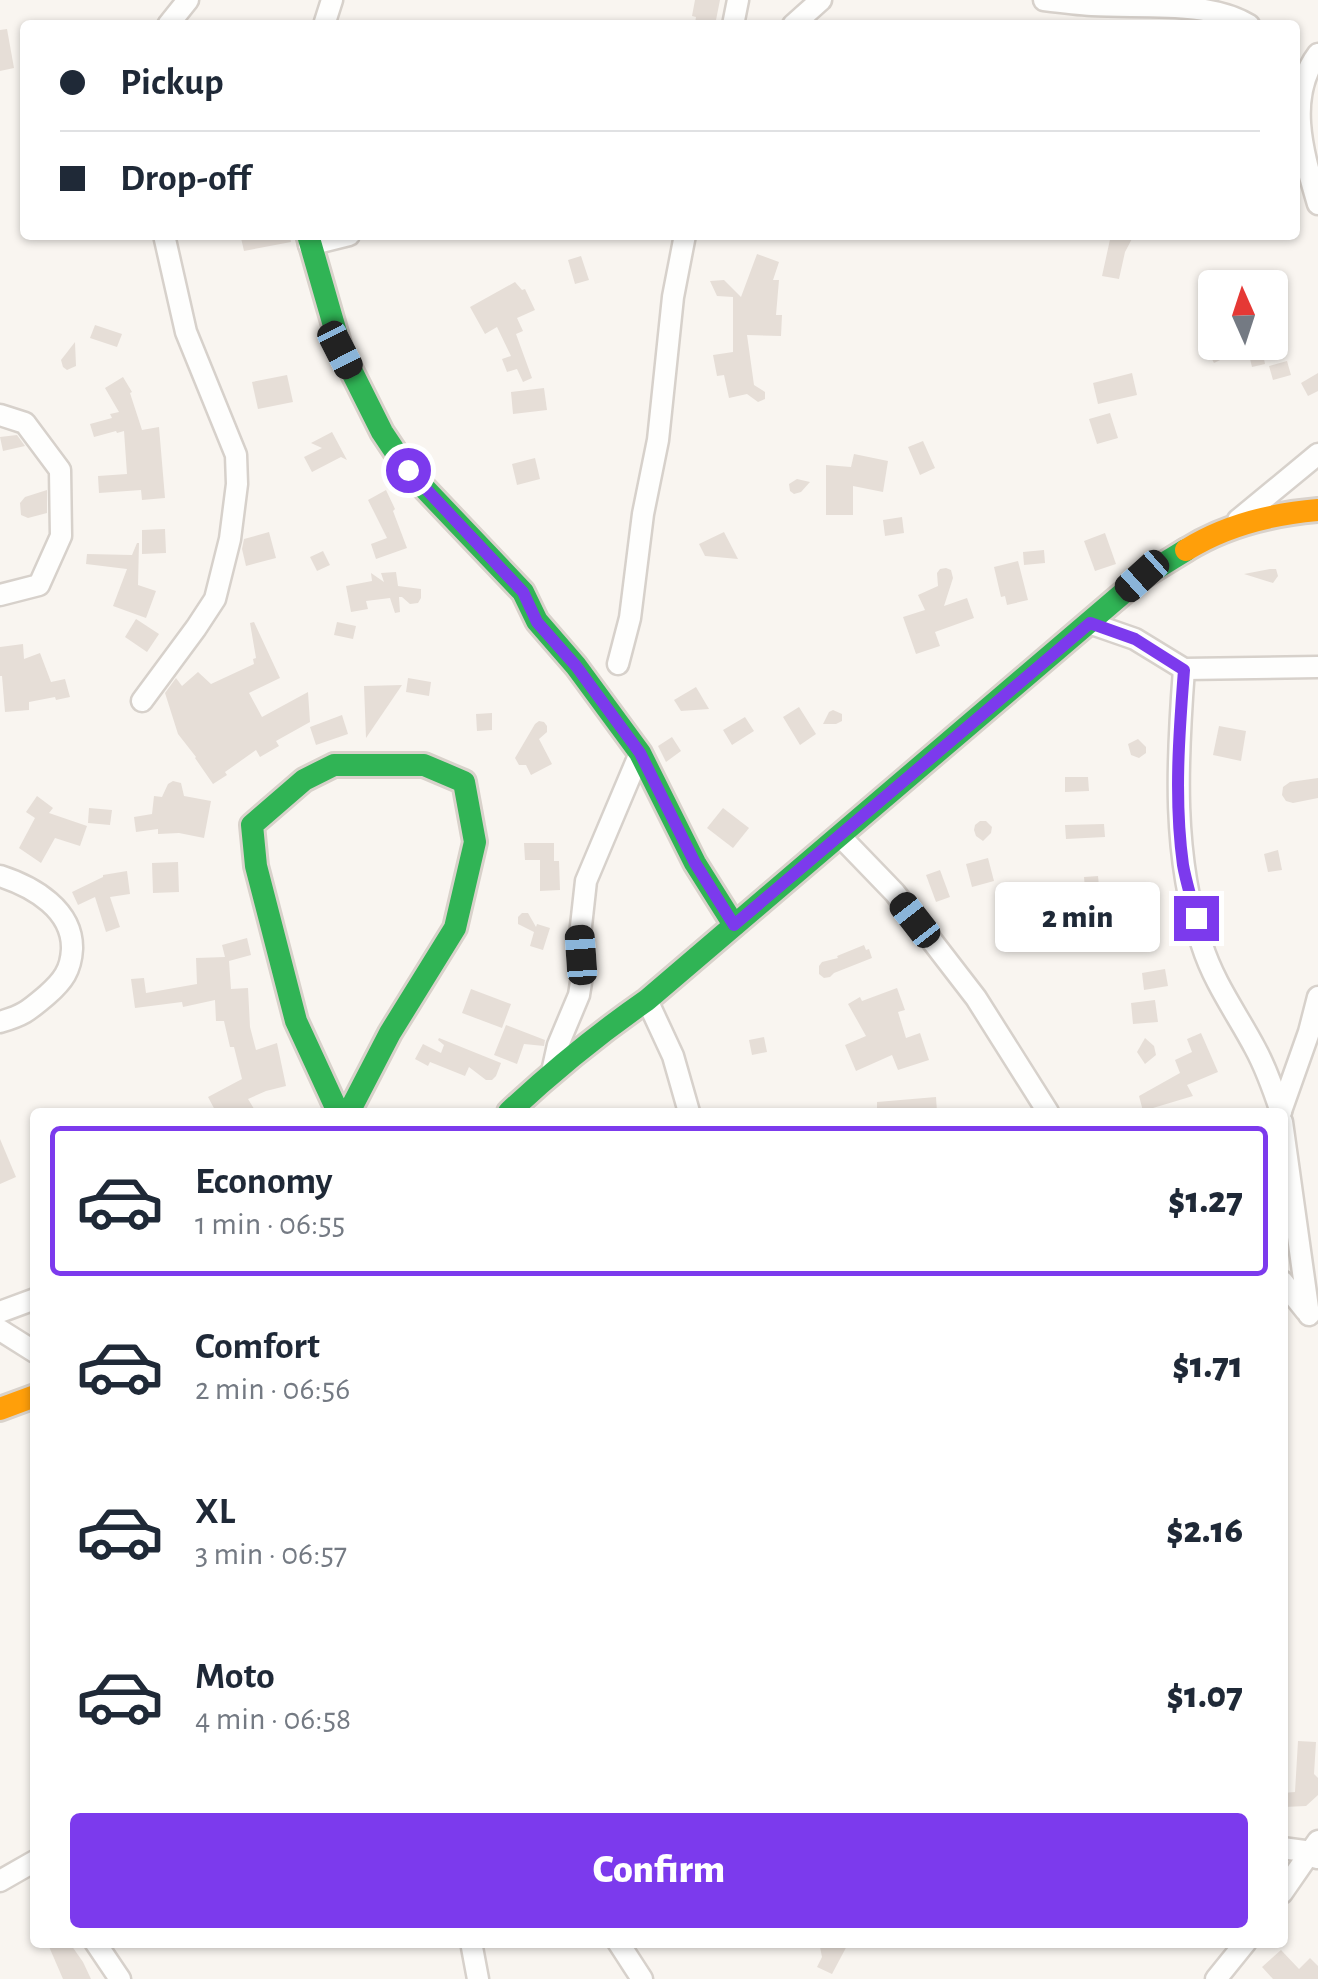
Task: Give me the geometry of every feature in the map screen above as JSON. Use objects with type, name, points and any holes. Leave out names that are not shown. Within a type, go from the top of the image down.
[{"type":"street","points":[[172,20],[188,0]]},
{"type":"street","points":[[799,20],[821,0]]},
{"type":"street","points":[[1044,0],[1189,7],[1242,20]]},
{"type":"street","points":[[1300,107],[1306,62]]},
{"type":"street","points":[[1300,121],[1318,204]]},
{"type":"street","points":[[142,701],[215,599],[230,539],[237,484],[236,455],[186,332],[165,240]]},
{"type":"street","points":[[309,240],[340,350],[382,432],[408,470],[523,592],[537,622],[576,666],[640,753],[695,863],[734,925]]},
{"type":"street","points":[[618,664],[630,618],[643,514],[658,440],[673,297],[684,240]]},
{"type":"street","points":[[0,415],[26,423],[60,470],[61,536],[39,584],[0,595]]},
{"type":"street","points":[[1228,528],[1318,454]]},
{"type":"street","points":[[513,1108],[840,836],[1142,576],[1228,528],[1284,513],[1318,510]]},
{"type":"street","points":[[1090,623],[1135,639],[1184,670],[1318,668]]},
{"type":"street","points":[[1184,670],[1178,755],[1183,864],[1202,945],[1223,995],[1256,1050],[1279,1108]]},
{"type":"street","points":[[552,1072],[558,1045],[579,995],[586,881],[640,753]]},
{"type":"street","points":[[336,1108],[296,1021],[256,866],[252,825],[304,780],[334,766],[424,766],[464,782],[476,842],[455,928],[390,1033],[351,1108]]},
{"type":"street","points":[[840,836],[894,893],[976,998],[1045,1108]]},
{"type":"street","points":[[0,876],[17,882],[60,910],[71,929],[72,947],[70,970],[53,990],[22,1015],[0,1022]]},
{"type":"street","points":[[1282,1108],[1318,996]]},
{"type":"street","points":[[646,1000],[673,1056],[689,1108]]},
{"type":"street","points":[[1288,1159],[1314,1320]]},
{"type":"street","points":[[1288,1288],[1314,1320]]},
{"type":"street","points":[[0,1312],[30,1301]]},
{"type":"street","points":[[0,1330],[30,1349]]},
{"type":"street","points":[[0,1410],[30,1398]]},
{"type":"street","points":[[1288,1849],[1316,1851]]},
{"type":"street","points":[[1288,1886],[1316,1851]]},
{"type":"street","points":[[0,1880],[30,1864]]},
{"type":"street","points":[[100,1948],[120,1979]]},
{"type":"street","points":[[472,1948],[478,1979]]},
{"type":"street","points":[[622,1948],[642,1979]]},
{"type":"street","points":[[1216,1979],[1241,1948]]},
{"type":"building","points":[[695,0],[720,0],[716,20],[696,20],[692,16]]},
{"type":"building","points":[[7,29],[14,68],[0,71],[0,30]]},
{"type":"building","points":[[241,240],[291,240],[291,242],[244,251]]},
{"type":"building","points":[[1110,240],[1131,240],[1119,279],[1102,276]]},
{"type":"building","points":[[757,254],[779,262],[773,280],[779,280],[776,315],[782,315],[781,336],[747,335],[754,385],[765,392],[765,399],[758,402],[747,394],[729,398],[724,375],[717,376],[713,355],[733,352],[733,297],[717,296],[710,281],[724,280],[741,297]]},
{"type":"building","points":[[581,256],[589,280],[575,284],[568,260]]},
{"type":"building","points":[[515,282],[525,289],[535,310],[517,318],[523,331],[516,334],[532,378],[523,382],[517,369],[507,372],[502,359],[511,356],[497,327],[485,334],[470,307]]},
{"type":"building","points":[[95,325],[122,334],[117,347],[90,338]]},
{"type":"building","points":[[75,342],[76,366],[67,370],[61,360]]},
{"type":"building","points":[[1250,360],[1264,360],[1265,364],[1252,367]]},
{"type":"building","points":[[1287,361],[1291,375],[1273,380],[1269,366]]},
{"type":"building","points":[[1132,373],[1137,395],[1098,404],[1093,383]]},
{"type":"building","points":[[1318,373],[1318,391],[1308,396],[1301,383]]},
{"type":"building","points":[[287,375],[293,402],[258,409],[252,382]]},
{"type":"building","points":[[123,377],[132,392],[142,430],[159,427],[165,498],[142,500],[141,490],[99,493],[98,476],[127,474],[124,431],[94,437],[90,424],[119,412],[105,388]]},
{"type":"building","points":[[544,388],[547,410],[513,414],[511,392]]},
{"type":"building","points":[[1110,413],[1118,438],[1097,444],[1089,419]]},
{"type":"building","points":[[332,432],[347,460],[341,457],[312,472],[304,457],[322,448],[311,443]]},
{"type":"building","points":[[17,435],[25,446],[3,451],[0,437]]},
{"type":"building","points":[[923,441],[935,468],[920,475],[908,447]]},
{"type":"building","points":[[854,454],[888,461],[883,492],[853,486],[853,515],[826,515],[826,465],[851,467]]},
{"type":"building","points":[[535,458],[540,479],[517,485],[512,464]]},
{"type":"building","points":[[797,479],[810,482],[794,494],[789,484]]},
{"type":"building","points":[[47,490],[47,513],[28,518],[21,515],[20,503],[25,497]]},
{"type":"building","points":[[386,490],[407,548],[376,559],[371,544],[387,538],[368,500]]},
{"type":"building","points":[[902,517],[904,533],[885,536],[883,520]]},
{"type":"building","points":[[165,529],[166,553],[142,554],[142,530]]},
{"type":"building","points":[[269,532],[276,558],[246,566],[244,539]]},
{"type":"building","points":[[724,532],[738,559],[705,556],[699,544]]},
{"type":"building","points":[[1105,533],[1116,564],[1095,571],[1084,541]]},
{"type":"building","points":[[137,543],[138,585],[156,591],[146,618],[113,606],[127,569],[86,564],[87,554],[132,555]]},
{"type":"building","points":[[1044,550],[1045,563],[1024,565],[1023,552]]},
{"type":"building","points":[[323,551],[330,565],[317,571],[310,557]]},
{"type":"building","points":[[1018,561],[1028,600],[1007,605],[1005,596],[1001,597],[994,567]]},
{"type":"building","points":[[946,568],[953,578],[944,606],[967,598],[974,618],[935,632],[940,646],[916,654],[903,617],[925,610],[918,595],[938,586],[937,573]]},
{"type":"building","points":[[1276,569],[1278,576],[1273,583],[1244,574]]},
{"type":"building","points":[[396,572],[398,586],[421,589],[418,603],[410,604],[399,597],[400,612],[395,613],[390,598],[366,601],[368,609],[351,612],[346,586],[372,581],[371,573],[384,582],[381,573]]},
{"type":"building","points":[[136,619],[159,634],[147,652],[125,637]]},
{"type":"building","points":[[254,622],[280,678],[249,693],[262,717],[308,692],[310,722],[276,741],[279,746],[260,757],[256,750],[213,784],[178,734],[165,693],[176,678],[182,686],[198,672],[211,684],[254,664],[250,623]]},
{"type":"building","points":[[337,622],[356,626],[353,639],[334,635]]},
{"type":"building","points":[[23,644],[24,659],[40,653],[51,682],[65,679],[70,697],[29,702],[29,710],[5,712],[0,647]]},
{"type":"building","points":[[408,678],[431,682],[429,696],[406,692]]},
{"type":"building","points":[[402,685],[366,738],[364,686]]},
{"type":"building","points":[[696,687],[709,709],[681,711],[674,700]]},
{"type":"building","points":[[799,707],[816,734],[800,745],[783,717]]},
{"type":"building","points":[[829,712],[842,714],[842,721],[823,724]]},
{"type":"building","points":[[492,713],[492,730],[477,731],[476,714]]},
{"type":"building","points":[[342,715],[348,734],[316,745],[310,727]]},
{"type":"building","points":[[745,717],[754,731],[732,745],[723,730]]},
{"type":"building","points":[[539,721],[547,726],[547,732],[539,739],[552,764],[531,775],[526,765],[519,765],[515,758]]},
{"type":"building","points":[[1219,726],[1246,731],[1241,761],[1213,755]]},
{"type":"building","points":[[672,737],[681,751],[666,762],[658,746]]},
{"type":"building","points":[[1138,739],[1146,747],[1146,753],[1139,758],[1131,755],[1128,744]]},
{"type":"building","points":[[1065,777],[1088,777],[1089,791],[1065,792]]},
{"type":"building","points":[[1318,778],[1318,798],[1293,803],[1282,795],[1283,787],[1290,782]]},
{"type":"building","points":[[173,781],[181,783],[184,796],[211,801],[204,838],[158,834],[158,829],[136,832],[134,817],[152,814],[154,796],[162,797]]},
{"type":"building","points":[[37,796],[53,808],[49,813],[87,826],[80,846],[55,838],[41,863],[19,848],[35,818],[26,812]]},
{"type":"building","points":[[89,808],[112,810],[110,825],[88,823]]},
{"type":"building","points":[[723,808],[749,828],[733,848],[707,828]]},
{"type":"building","points":[[980,821],[992,827],[983,841],[974,830]]},
{"type":"building","points":[[1104,824],[1105,837],[1066,839],[1065,825]]},
{"type":"building","points":[[524,843],[554,843],[560,890],[540,891],[540,860],[525,860]]},
{"type":"building","points":[[1278,850],[1282,870],[1268,872],[1264,854]]},
{"type":"building","points":[[988,858],[994,881],[972,887],[966,864]]},
{"type":"building","points":[[178,862],[179,892],[153,893],[152,863]]},
{"type":"building","points":[[940,870],[950,897],[936,902],[926,875]]},
{"type":"building","points":[[127,871],[130,894],[110,897],[120,927],[106,932],[95,897],[78,905],[72,892],[103,875]]},
{"type":"building","points":[[1098,876],[1100,896],[1111,895],[1111,947],[1085,947],[1088,921],[1084,877]]},
{"type":"building","points":[[522,913],[528,913],[536,927],[537,924],[550,928],[543,950],[530,946],[534,932],[518,924]]},
{"type":"building","points":[[247,938],[251,955],[229,961],[231,989],[248,988],[250,1027],[256,1050],[277,1043],[286,1086],[248,1099],[254,1108],[214,1108],[208,1097],[242,1079],[224,1021],[216,1021],[215,1000],[183,1007],[182,1002],[135,1008],[131,979],[144,978],[146,993],[197,984],[196,958],[225,957],[222,945]]},
{"type":"building","points":[[864,945],[872,958],[830,977],[819,974],[822,962]]},
{"type":"building","points":[[1165,969],[1168,986],[1144,990],[1142,973]]},
{"type":"building","points":[[897,988],[905,1010],[898,1012],[906,1038],[920,1033],[929,1060],[898,1070],[892,1055],[856,1071],[845,1045],[866,1036],[848,1004]]},
{"type":"building","points":[[471,989],[511,1004],[502,1028],[462,1013]]},
{"type":"building","points":[[1155,1000],[1158,1022],[1133,1024],[1131,1003]]},
{"type":"building","points":[[506,1025],[545,1040],[544,1046],[524,1044],[517,1064],[494,1055]]},
{"type":"building","points":[[1201,1033],[1218,1072],[1187,1085],[1193,1096],[1142,1108],[1139,1096],[1180,1073],[1175,1060],[1192,1052],[1187,1039]]},
{"type":"building","points":[[764,1037],[767,1052],[752,1055],[749,1040]]},
{"type":"building","points":[[439,1038],[501,1063],[496,1076],[486,1080],[469,1067],[465,1076],[415,1059],[423,1044],[441,1053],[444,1045]]},
{"type":"building","points":[[1145,1038],[1154,1046],[1156,1055],[1145,1064],[1137,1052]]},
{"type":"building","points":[[936,1097],[937,1108],[877,1108],[877,1102]]},
{"type":"building","points":[[0,1139],[16,1177],[0,1184]]},
{"type":"building","points":[[1298,1741],[1316,1742],[1314,1774],[1318,1778],[1318,1795],[1306,1806],[1288,1807],[1288,1793],[1295,1792]]},
{"type":"building","points":[[50,1948],[73,1948],[91,1979],[63,1979]]},
{"type":"building","points":[[820,1948],[846,1948],[832,1974],[817,1967],[822,1957]]},
{"type":"building","points":[[1281,1950],[1299,1969],[1310,1958],[1318,1966],[1318,1979],[1273,1979],[1262,1967]]},
{"type":"traffic: fast","points":[[309,240],[341,350],[382,432],[408,471],[523,592],[537,621],[576,666],[640,753],[695,863],[734,925]]},
{"type":"traffic: fast","points":[[514,1108],[576,1053],[647,1000],[1142,577],[1186,550]]},
{"type":"traffic: fast","points":[[336,1108],[296,1021],[256,866],[252,825],[304,780],[334,765],[424,765],[464,782],[475,842],[455,928],[390,1033],[351,1108]]},
{"type":"traffic: slow","points":[[1186,550],[1249,522],[1318,510]]},
{"type":"traffic: slow","points":[[0,1409],[30,1398]]},
{"type":"route","points":[[408,470],[523,592],[537,622],[576,666],[640,753],[695,863],[734,925],[1090,623],[1135,639],[1184,670],[1178,787],[1183,864],[1196,918]]}]
